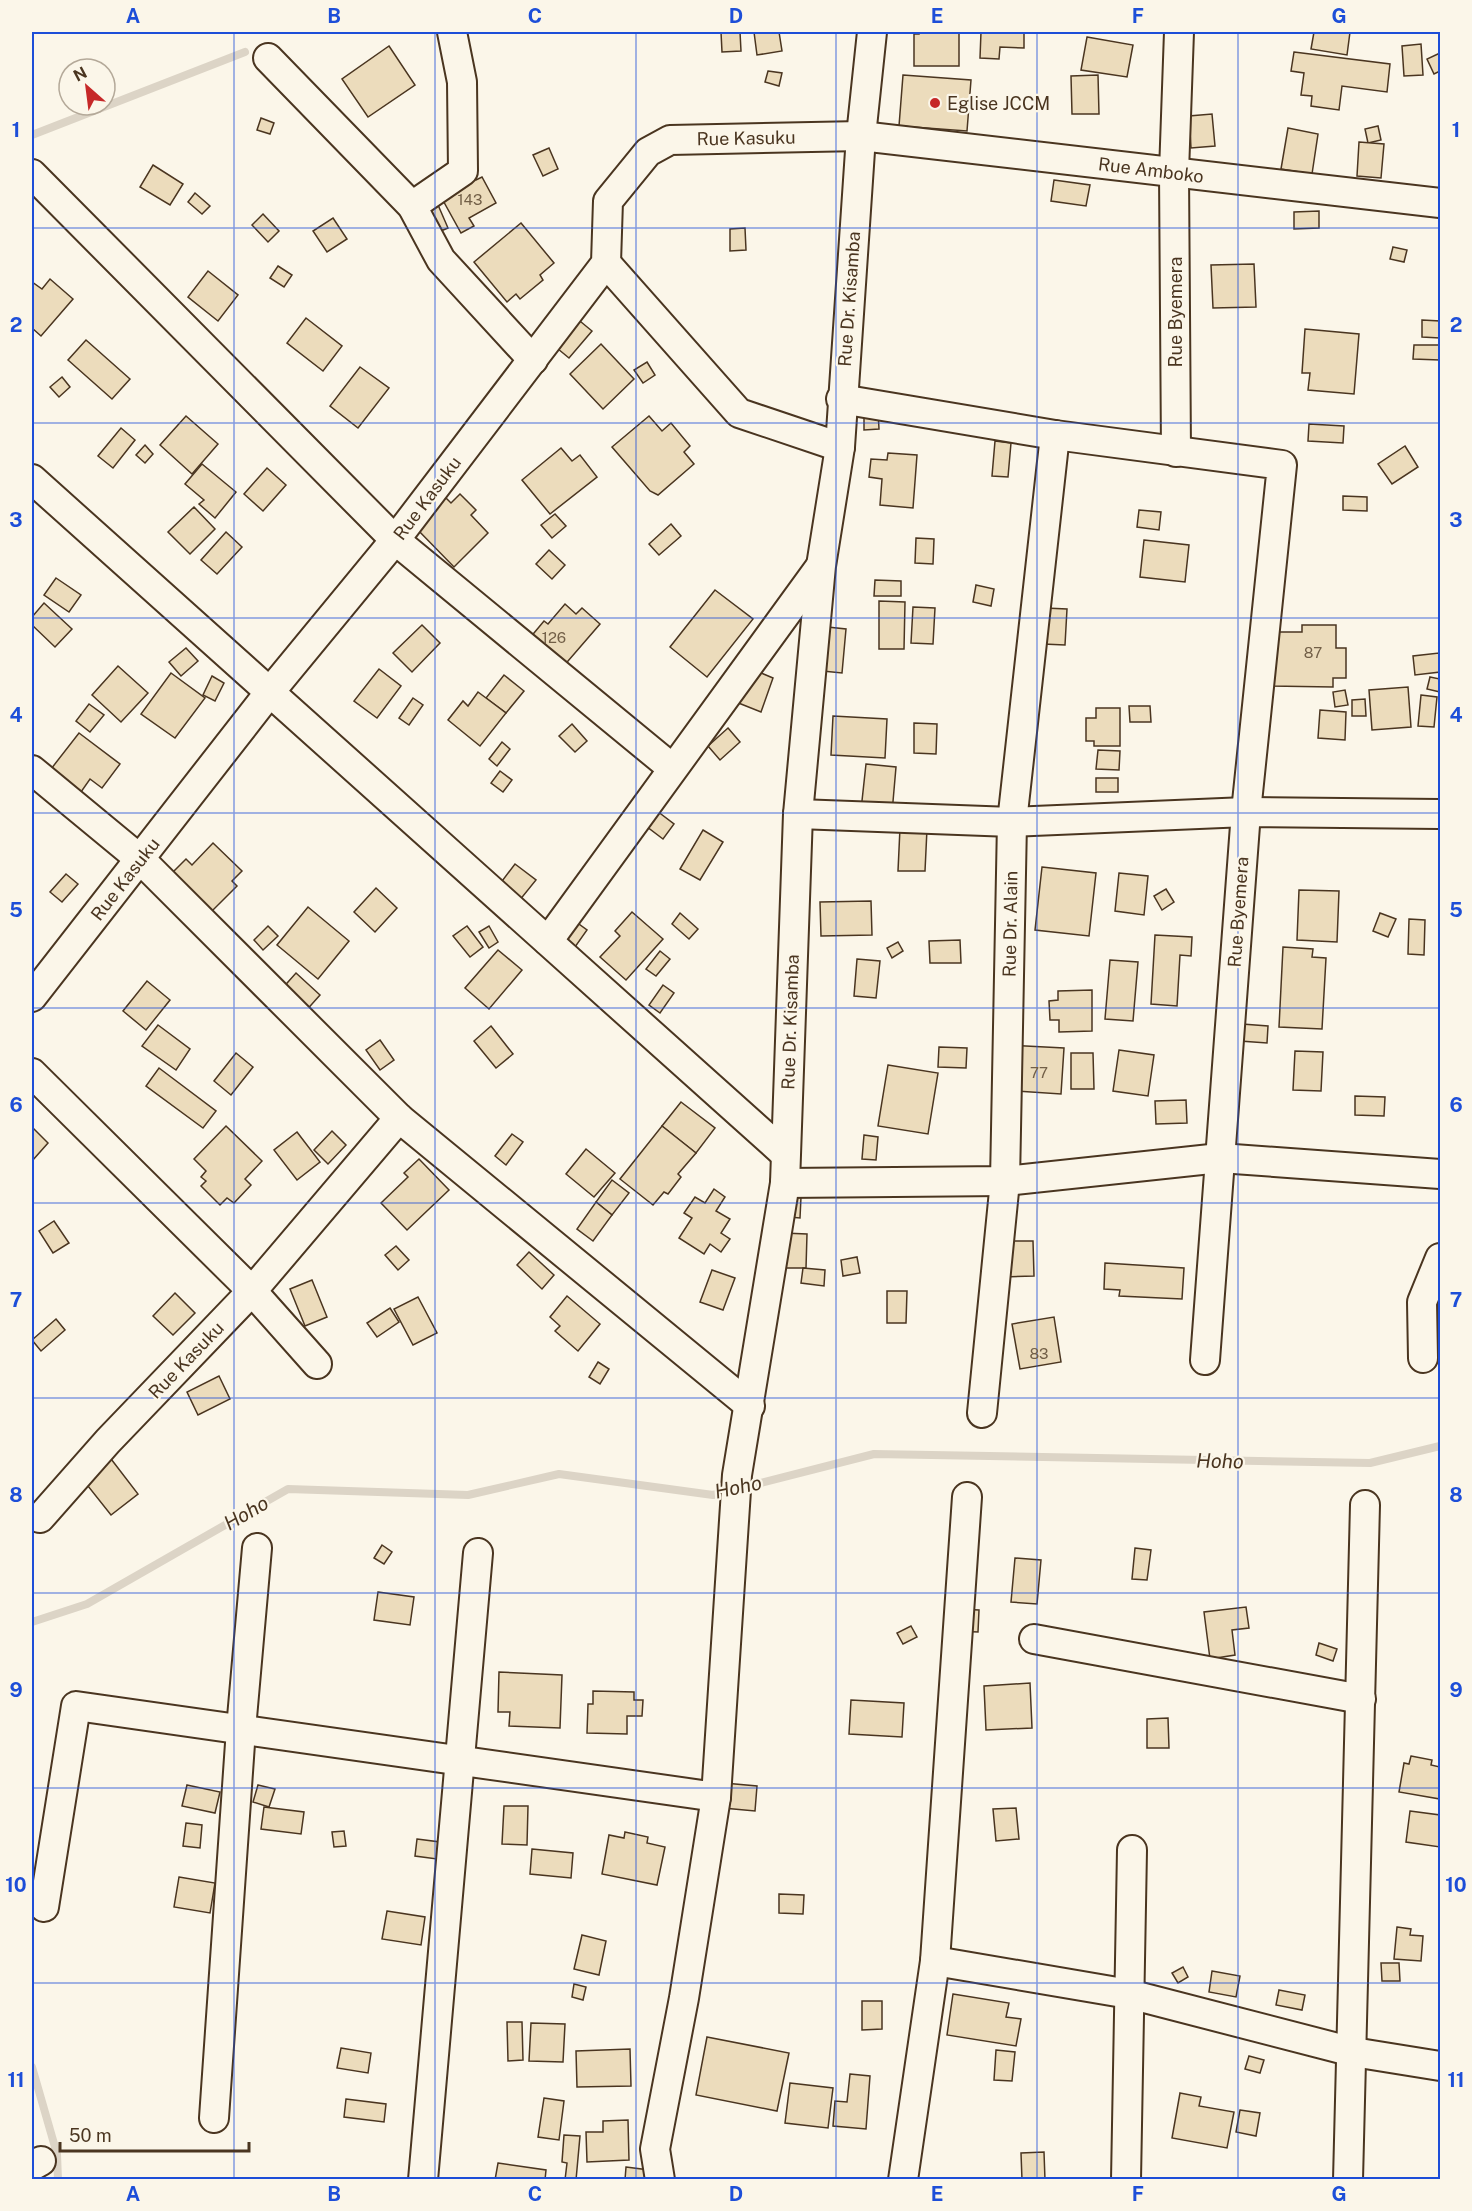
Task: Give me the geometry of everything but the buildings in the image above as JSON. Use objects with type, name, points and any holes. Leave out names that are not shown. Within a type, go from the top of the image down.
[{"type":"street","points":[[412,206],[463,171],[462,82],[452,32]]},
{"type":"street","name":"Rue Dr. Kisamba","points":[[660,2180],[655,2149],[684,1998],[716,1797],[737,1475],[785,1183],[784,1154],[798,814],[821,566],[840,447],[841,399],[861,136],[872,32]]},
{"type":"street","name":"Rue Byemera","points":[[1179,32],[1174,172],[1176,452],[1282,465],[1246,812],[1205,1360]]},
{"type":"street","points":[[268,58],[412,206],[441,260],[533,360]]},
{"type":"street","name":"Rue Amboko","points":[[861,136],[1440,202]]},
{"type":"street","name":"Rue Kasuku","points":[[32,997],[269,693],[395,540],[606,263],[608,201],[648,152],[670,140],[861,136]]},
{"type":"street","points":[[32,174],[395,540],[672,768]]},
{"type":"street","points":[[606,263],[739,413],[840,447]]},
{"type":"street","points":[[841,399],[1055,435],[1176,452]]},
{"type":"street","name":"Rue Dr. Alain","points":[[982,1413],[1005,1181],[1012,822],[1055,435]]},
{"type":"street","points":[[32,479],[784,1154]]},
{"type":"street","name":"Rue Dr. Kisamba","points":[[548,941],[821,566]]},
{"type":"street","points":[[32,770],[141,860],[399,1118],[750,1406]]},
{"type":"street","points":[[798,814],[1012,822],[1246,812],[1440,814]]},
{"type":"street","points":[[32,1073],[252,1291],[317,1364]]},
{"type":"street","name":"Rue Kasuku","points":[[40,1518],[108,1441],[252,1291],[399,1118]]},
{"type":"street","points":[[785,1183],[1005,1181],[1220,1158],[1440,1174]]},
{"type":"street","points":[[1422,1358],[1422,1302],[1440,1258]]},
{"type":"street","points":[[903,2180],[935,1961],[968,1497]]},
{"type":"street","points":[[1348,2180],[1365,1505]]},
{"type":"street","points":[[214,2118],[242,1729],[258,1548]]},
{"type":"street","points":[[423,2180],[478,1553]]},
{"type":"street","points":[[1034,1639],[1361,1699]]},
{"type":"street","points":[[44,1906],[76,1706],[716,1797]]},
{"type":"street","points":[[1126,2180],[1131,1850]]},
{"type":"street","points":[[935,1961],[1129,1994],[1353,2052],[1440,2066]]},
{"type":"waterway","points":[[32,135],[245,52]]},
{"type":"waterway","name":"Hoho","points":[[741,1488],[874,1454],[1370,1463],[1440,1446]]},
{"type":"waterway","name":"Hoho","points":[[32,1622],[87,1604],[288,1489],[468,1495],[559,1474],[713,1495],[729,1491]]},
{"type":"waterway","points":[[32,2067],[57,2154],[58,2180]]},
{"type":"place","name":"Eglise JCCM","points":[[935,103]]}]
